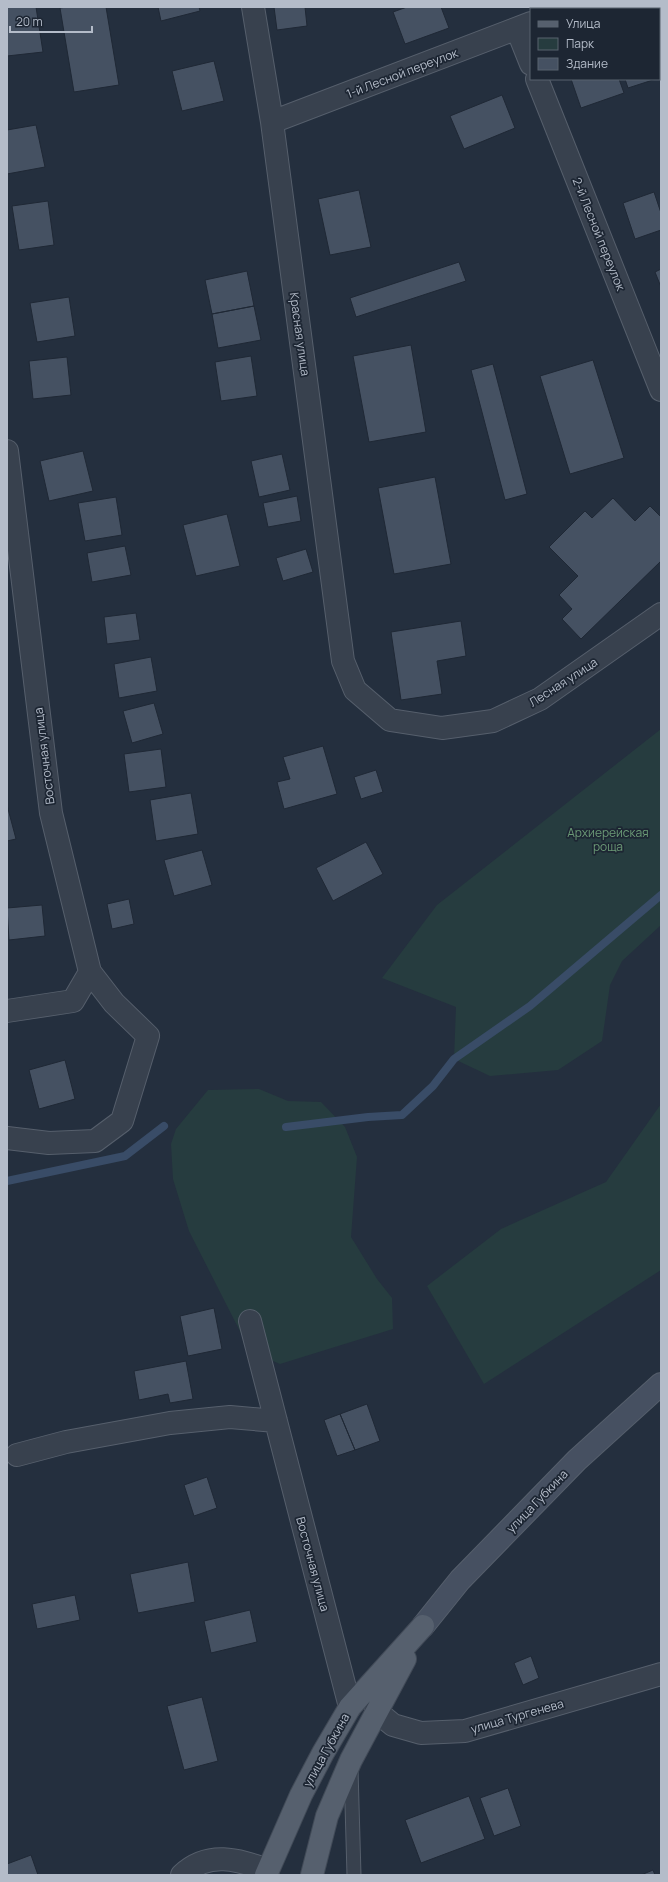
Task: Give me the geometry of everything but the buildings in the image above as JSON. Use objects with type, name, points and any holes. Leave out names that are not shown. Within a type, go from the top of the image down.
[{"type":"main road","name":"улица Губкина","points":[[267,1872],[301,1795],[323,1753],[350,1707],[423,1626],[460,1580],[577,1460],[661,1384]]},
{"type":"main road","name":"улица Губкина","points":[[312,1875],[327,1816],[351,1760],[423,1626]]},
{"type":"street","name":"Красная улица","points":[[252,7],[272,122],[343,661]]},
{"type":"street","name":"1-й Лесной переулок","points":[[272,122],[524,26]]},
{"type":"street","points":[[524,26],[530,59]]},
{"type":"street","name":"2-й Лесной переулок","points":[[537,80],[661,390]]},
{"type":"street","name":"Восточная улица","points":[[7,451],[52,813],[90,972],[114,1004],[148,1036],[122,1121],[95,1141],[50,1143],[7,1138]]},
{"type":"street","name":"Лесная улица","points":[[343,661],[355,690],[390,720],[442,728],[493,721],[540,699],[661,614]]},
{"type":"street","points":[[7,1011],[73,1001],[90,972]]},
{"type":"street","name":"Восточная улица","points":[[250,1321],[350,1707]]},
{"type":"street","points":[[17,1455],[66,1442],[170,1423],[230,1417],[276,1421]]},
{"type":"street","name":"улица Тургенева","points":[[376,1711],[393,1725],[421,1733],[465,1731],[661,1674]]},
{"type":"street","points":[[182,1875],[188,1870],[216,1859],[236,1859],[267,1872]]},
{"type":"lane","points":[[351,1760],[354,1875]]},
{"type":"green space","name":"Архиерейская роща","points":[[661,729],[661,925],[622,961],[610,985],[602,1041],[558,1070],[490,1076],[454,1059],[456,1007],[382,978],[437,905]]},
{"type":"green space","points":[[259,1089],[288,1101],[321,1102],[345,1127],[357,1157],[351,1237],[377,1279],[392,1298],[393,1329],[280,1364],[250,1351],[189,1231],[173,1179],[171,1144],[176,1129],[208,1090]]},
{"type":"green space","points":[[661,1104],[661,1270],[484,1384],[427,1286],[501,1229],[606,1182]]},
{"type":"waterway","points":[[286,1127],[368,1117],[402,1115],[433,1086],[454,1059],[530,1006],[661,895]]},
{"type":"waterway","points":[[7,1181],[125,1156],[164,1126]]}]
